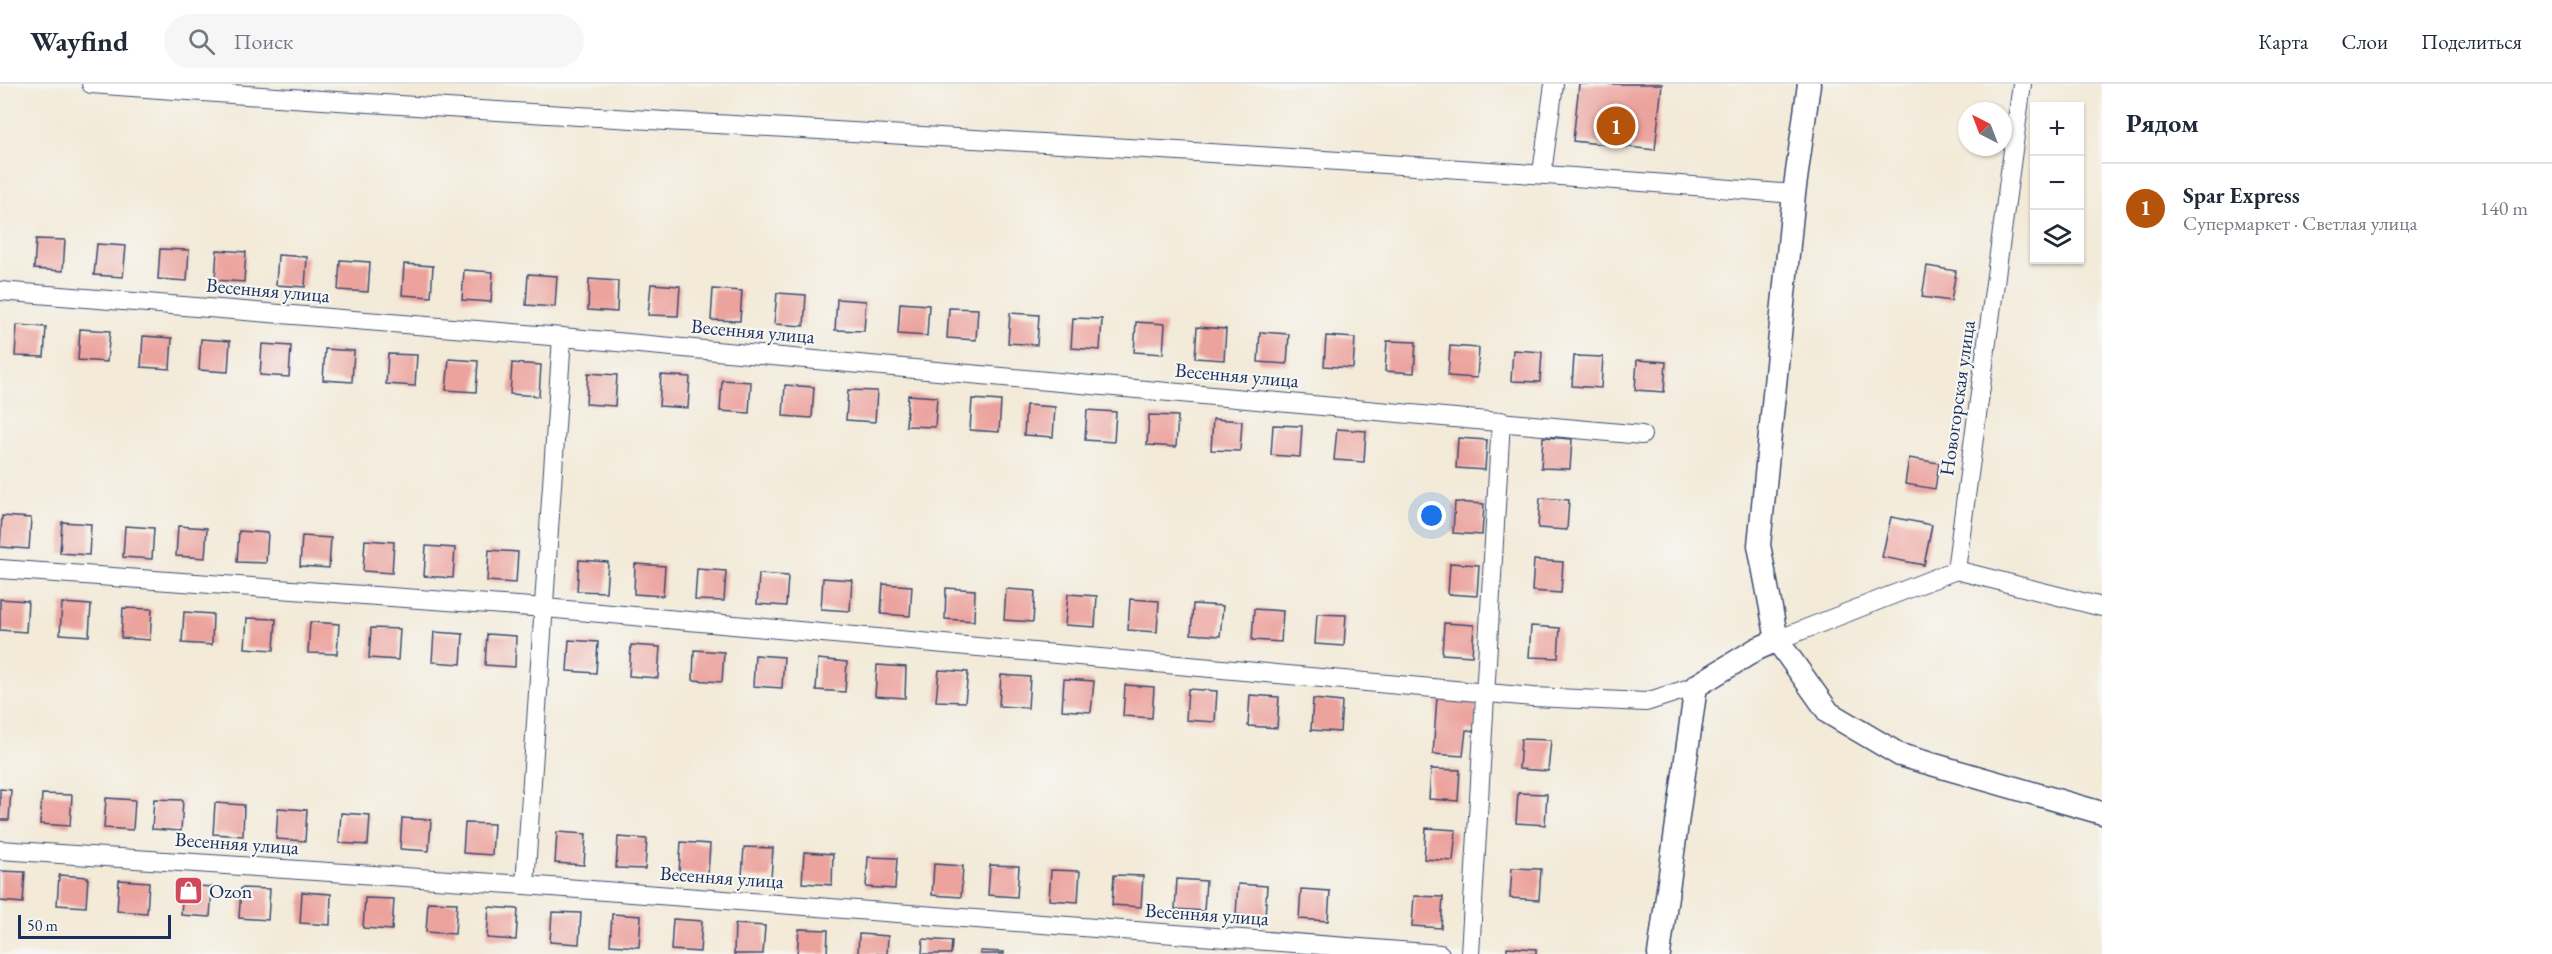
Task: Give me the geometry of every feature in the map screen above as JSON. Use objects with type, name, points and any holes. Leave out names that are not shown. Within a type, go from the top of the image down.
[{"type":"street","points":[[91,84],[301,100],[1542,173],[1794,194]]},
{"type":"street","points":[[1542,173],[1554,84]]},
{"type":"street","points":[[1809,84],[1794,194],[1760,544],[1777,640],[1828,713],[1900,755],[2102,813]]},
{"type":"street","name":"Новогорская улица","points":[[1956,570],[2022,84]]},
{"type":"street","name":"Весенняя улица","points":[[0,291],[562,337],[1642,435]]},
{"type":"street","points":[[525,885],[562,337]]},
{"type":"street","points":[[1470,954],[1501,421]]},
{"type":"street","points":[[0,569],[545,608],[1484,694],[1646,702],[1696,686],[1757,649],[1777,640],[1956,570],[2102,607]]},
{"type":"street","points":[[1659,954],[1696,686]]},
{"type":"street","name":"Весенняя улица","points":[[0,850],[525,885],[1440,954]]},
{"type":"building","points":[[1579,84],[1662,84],[1655,150],[1573,141]]},
{"type":"building","points":[[36,239],[65,240],[63,271],[34,269]]},
{"type":"building","points":[[97,244],[126,246],[123,277],[94,275]]},
{"type":"building","points":[[160,249],[189,250],[187,281],[158,279]]},
{"type":"building","points":[[217,250],[246,252],[244,282],[215,280]]},
{"type":"building","points":[[278,255],[307,257],[305,287],[276,285]]},
{"type":"building","points":[[340,260],[370,262],[368,292],[338,290]]},
{"type":"building","points":[[404,264],[433,266],[431,297],[402,295]]},
{"type":"building","points":[[1927,266],[1956,271],[1951,301],[1922,297]]},
{"type":"building","points":[[464,270],[493,272],[491,302],[462,300]]},
{"type":"building","points":[[528,274],[557,276],[555,307],[526,305]]},
{"type":"building","points":[[589,279],[618,281],[617,312],[588,310]]},
{"type":"building","points":[[651,284],[680,286],[678,316],[648,315]]},
{"type":"building","points":[[713,289],[742,291],[740,321],[711,320]]},
{"type":"building","points":[[777,293],[806,295],[804,326],[774,324]]},
{"type":"building","points":[[837,299],[866,301],[864,331],[835,330]]},
{"type":"building","points":[[900,303],[929,305],[927,336],[898,334]]},
{"type":"building","points":[[949,308],[978,309],[976,340],[947,338]]},
{"type":"building","points":[[1010,313],[1039,315],[1037,345],[1008,343]]},
{"type":"building","points":[[1073,318],[1102,319],[1100,350],[1071,348]]},
{"type":"building","points":[[1136,322],[1165,324],[1163,354],[1134,352]]},
{"type":"building","points":[[17,325],[46,327],[44,357],[15,356]]},
{"type":"building","points":[[1197,327],[1226,329],[1224,360],[1195,358]]},
{"type":"building","points":[[80,329],[110,331],[107,362],[78,360]]},
{"type":"building","points":[[1260,332],[1289,334],[1287,364],[1258,362]]},
{"type":"building","points":[[143,336],[172,338],[170,369],[141,367]]},
{"type":"building","points":[[1326,336],[1355,338],[1353,368],[1324,366]]},
{"type":"building","points":[[201,339],[230,341],[228,372],[199,370]]},
{"type":"building","points":[[1387,341],[1416,342],[1414,373],[1385,371]]},
{"type":"building","points":[[262,344],[291,346],[289,377],[260,375]]},
{"type":"building","points":[[1450,346],[1479,348],[1477,378],[1448,376]]},
{"type":"building","points":[[325,349],[354,351],[352,382],[323,380]]},
{"type":"building","points":[[1513,350],[1542,352],[1540,382],[1511,381]]},
{"type":"building","points":[[388,354],[417,355],[415,386],[386,384]]},
{"type":"building","points":[[1574,356],[1603,357],[1601,388],[1572,386]]},
{"type":"building","points":[[449,359],[478,361],[476,392],[446,390]]},
{"type":"building","points":[[1637,360],[1666,362],[1664,392],[1635,390]]},
{"type":"building","points":[[512,363],[541,365],[539,396],[510,394]]},
{"type":"building","points":[[588,373],[617,375],[615,406],[586,404]]},
{"type":"building","points":[[661,375],[690,377],[688,408],[659,406]]},
{"type":"building","points":[[722,380],[751,382],[749,413],[720,411]]},
{"type":"building","points":[[785,385],[814,387],[812,418],[783,416]]},
{"type":"building","points":[[848,390],[877,391],[875,422],[846,420]]},
{"type":"building","points":[[908,395],[937,397],[935,427],[906,426]]},
{"type":"building","points":[[972,399],[1001,401],[999,432],[970,430]]},
{"type":"building","points":[[1026,405],[1055,407],[1053,437],[1024,435]]},
{"type":"building","points":[[1087,410],[1116,412],[1114,442],[1085,440]]},
{"type":"building","points":[[1149,415],[1178,416],[1176,447],[1147,445]]},
{"type":"building","points":[[1213,419],[1242,421],[1240,451],[1211,450]]},
{"type":"building","points":[[1273,425],[1302,426],[1300,457],[1271,455]]},
{"type":"building","points":[[1337,429],[1366,431],[1364,462],[1334,460]]},
{"type":"building","points":[[1543,437],[1572,439],[1570,469],[1541,468]]},
{"type":"building","points":[[1458,438],[1487,440],[1485,470],[1456,468]]},
{"type":"building","points":[[1909,458],[1939,463],[1935,489],[1905,484]]},
{"type":"building","points":[[1540,498],[1569,500],[1567,530],[1538,528]]},
{"type":"building","points":[[1455,502],[1484,504],[1482,535],[1453,533]]},
{"type":"building","points":[[2,516],[31,518],[29,549],[0,547]]},
{"type":"building","points":[[1891,517],[1932,525],[1924,565],[1882,557]]},
{"type":"building","points":[[62,522],[91,524],[89,555],[60,553]]},
{"type":"building","points":[[125,526],[154,528],[152,559],[123,557]]},
{"type":"building","points":[[178,526],[207,528],[205,558],[176,556]]},
{"type":"building","points":[[239,531],[268,533],[266,563],[237,562]]},
{"type":"building","points":[[302,536],[331,538],[329,568],[300,566]]},
{"type":"building","points":[[365,540],[394,542],[392,573],[363,571]]},
{"type":"building","points":[[426,546],[455,548],[453,578],[424,576]]},
{"type":"building","points":[[489,550],[518,552],[516,583],[487,581]]},
{"type":"building","points":[[579,560],[608,562],[606,592],[577,591]]},
{"type":"building","points":[[1534,560],[1563,562],[1561,593],[1532,591]]},
{"type":"building","points":[[1450,563],[1479,565],[1477,596],[1448,594]]},
{"type":"building","points":[[635,564],[665,566],[663,596],[634,594]]},
{"type":"building","points":[[697,569],[726,571],[724,601],[695,600]]},
{"type":"building","points":[[759,574],[788,576],[786,606],[757,604]]},
{"type":"building","points":[[823,578],[852,580],[850,611],[821,609]]},
{"type":"building","points":[[883,584],[912,586],[910,616],[881,614]]},
{"type":"building","points":[[946,588],[975,590],[974,621],[945,619]]},
{"type":"building","points":[[1006,589],[1035,591],[1033,622],[1004,620]]},
{"type":"building","points":[[1068,594],[1097,596],[1095,627],[1065,625]]},
{"type":"building","points":[[0,599],[28,601],[26,632],[0,630]]},
{"type":"building","points":[[1130,599],[1159,601],[1157,632],[1128,630]]},
{"type":"building","points":[[62,603],[91,605],[89,636],[60,634]]},
{"type":"building","points":[[1193,604],[1223,606],[1220,636],[1191,634]]},
{"type":"building","points":[[123,608],[152,609],[150,640],[121,638]]},
{"type":"building","points":[[1254,609],[1283,611],[1281,642],[1252,640]]},
{"type":"building","points":[[184,612],[213,614],[212,645],[182,643]]},
{"type":"building","points":[[1317,614],[1346,615],[1344,646],[1315,644]]},
{"type":"building","points":[[247,618],[276,619],[274,650],[245,648]]},
{"type":"building","points":[[310,622],[339,624],[337,654],[308,653]]},
{"type":"building","points":[[1444,623],[1474,625],[1472,656],[1442,654]]},
{"type":"building","points":[[1531,626],[1560,628],[1558,658],[1529,657]]},
{"type":"building","points":[[371,628],[400,629],[398,660],[369,658]]},
{"type":"building","points":[[434,632],[463,634],[461,664],[432,662]]},
{"type":"building","points":[[487,634],[516,636],[515,667],[485,665]]},
{"type":"building","points":[[569,640],[598,642],[596,673],[567,671]]},
{"type":"building","points":[[631,645],[660,647],[658,678],[629,676]]},
{"type":"building","points":[[694,650],[724,652],[722,682],[693,680]]},
{"type":"building","points":[[755,655],[784,657],[782,688],[753,686]]},
{"type":"building","points":[[818,659],[847,662],[845,692],[816,690]]},
{"type":"building","points":[[877,665],[906,667],[905,698],[875,696]]},
{"type":"building","points":[[939,670],[968,672],[965,702],[936,701]]},
{"type":"building","points":[[1001,675],[1030,677],[1028,708],[999,706]]},
{"type":"building","points":[[1064,679],[1094,681],[1091,712],[1062,710]]},
{"type":"building","points":[[1125,685],[1154,687],[1152,718],[1123,716]]},
{"type":"building","points":[[1188,689],[1217,691],[1215,722],[1186,720]]},
{"type":"building","points":[[1250,695],[1279,697],[1277,728],[1248,726]]},
{"type":"building","points":[[1437,697],[1477,700],[1475,731],[1466,730],[1463,756],[1433,754]]},
{"type":"building","points":[[1313,699],[1342,702],[1340,732],[1311,730]]},
{"type":"building","points":[[1521,739],[1551,740],[1548,771],[1519,769]]},
{"type":"building","points":[[1431,769],[1460,770],[1458,801],[1429,799]]},
{"type":"building","points":[[0,789],[11,790],[9,820],[0,820]]},
{"type":"building","points":[[1518,793],[1547,794],[1545,825],[1516,823]]},
{"type":"building","points":[[42,794],[72,795],[70,826],[40,824]]},
{"type":"building","points":[[106,798],[135,800],[133,830],[104,828]]},
{"type":"building","points":[[154,799],[183,800],[181,831],[152,829]]},
{"type":"building","points":[[215,803],[244,805],[243,836],[213,834]]},
{"type":"building","points":[[278,808],[307,810],[305,841],[276,839]]},
{"type":"building","points":[[341,813],[370,815],[368,845],[339,843]]},
{"type":"building","points":[[402,818],[431,820],[429,851],[400,849]]},
{"type":"building","points":[[465,823],[494,824],[492,855],[463,853]]},
{"type":"building","points":[[1426,828],[1456,830],[1453,861],[1424,859]]},
{"type":"building","points":[[557,832],[586,834],[584,865],[555,863]]},
{"type":"building","points":[[618,837],[647,839],[645,869],[616,868]]},
{"type":"building","points":[[681,842],[710,844],[708,875],[679,873]]},
{"type":"building","points":[[744,847],[773,848],[771,879],[742,877]]},
{"type":"building","points":[[804,852],[833,854],[832,885],[802,883]]},
{"type":"building","points":[[868,857],[897,858],[895,889],[866,887]]},
{"type":"building","points":[[934,864],[963,866],[961,897],[932,895]]},
{"type":"building","points":[[990,865],[1019,866],[1017,897],[988,895]]},
{"type":"building","points":[[1512,868],[1541,869],[1539,900],[1510,898]]},
{"type":"building","points":[[1051,870],[1080,871],[1078,902],[1049,900]]},
{"type":"building","points":[[0,871],[25,872],[23,903],[0,901]]},
{"type":"building","points":[[59,875],[88,877],[86,907],[57,905]]},
{"type":"building","points":[[1114,875],[1143,876],[1141,907],[1112,905]]},
{"type":"building","points":[[1177,879],[1206,881],[1204,911],[1175,909]]},
{"type":"building","points":[[119,880],[149,882],[147,913],[117,911]]},
{"type":"building","points":[[1238,884],[1267,886],[1265,917],[1236,915]]},
{"type":"building","points":[[183,885],[212,887],[210,917],[181,915]]},
{"type":"building","points":[[241,888],[270,889],[268,920],[239,918]]},
{"type":"building","points":[[1301,889],[1330,891],[1328,921],[1299,919]]},
{"type":"building","points":[[302,892],[331,894],[330,925],[300,923]]},
{"type":"building","points":[[1414,896],[1443,897],[1441,928],[1412,926]]},
{"type":"building","points":[[365,898],[394,899],[392,930],[363,928]]},
{"type":"building","points":[[428,902],[457,903],[455,934],[426,932]]},
{"type":"building","points":[[489,907],[518,909],[516,940],[487,938]]},
{"type":"building","points":[[552,912],[581,913],[579,944],[550,942]]},
{"type":"building","points":[[612,914],[641,916],[639,947],[610,945]]},
{"type":"building","points":[[673,919],[702,921],[700,952],[671,950]]},
{"type":"building","points":[[735,924],[765,926],[763,954],[734,954]]},
{"type":"building","points":[[799,929],[828,930],[827,954],[797,954]]},
{"type":"building","points":[[859,934],[888,936],[887,954],[858,954]]},
{"type":"building","points":[[923,939],[952,941],[951,954],[922,954]]},
{"type":"building","points":[[1507,947],[1536,949],[1536,954],[1507,954]]},
{"type":"building","points":[[980,951],[1004,952],[1004,954],[980,954]]},
{"type":"place","name":"Spar Express","points":[[1616,126]]},
{"type":"place","name":"Ozon","points":[[188,891]]}]
